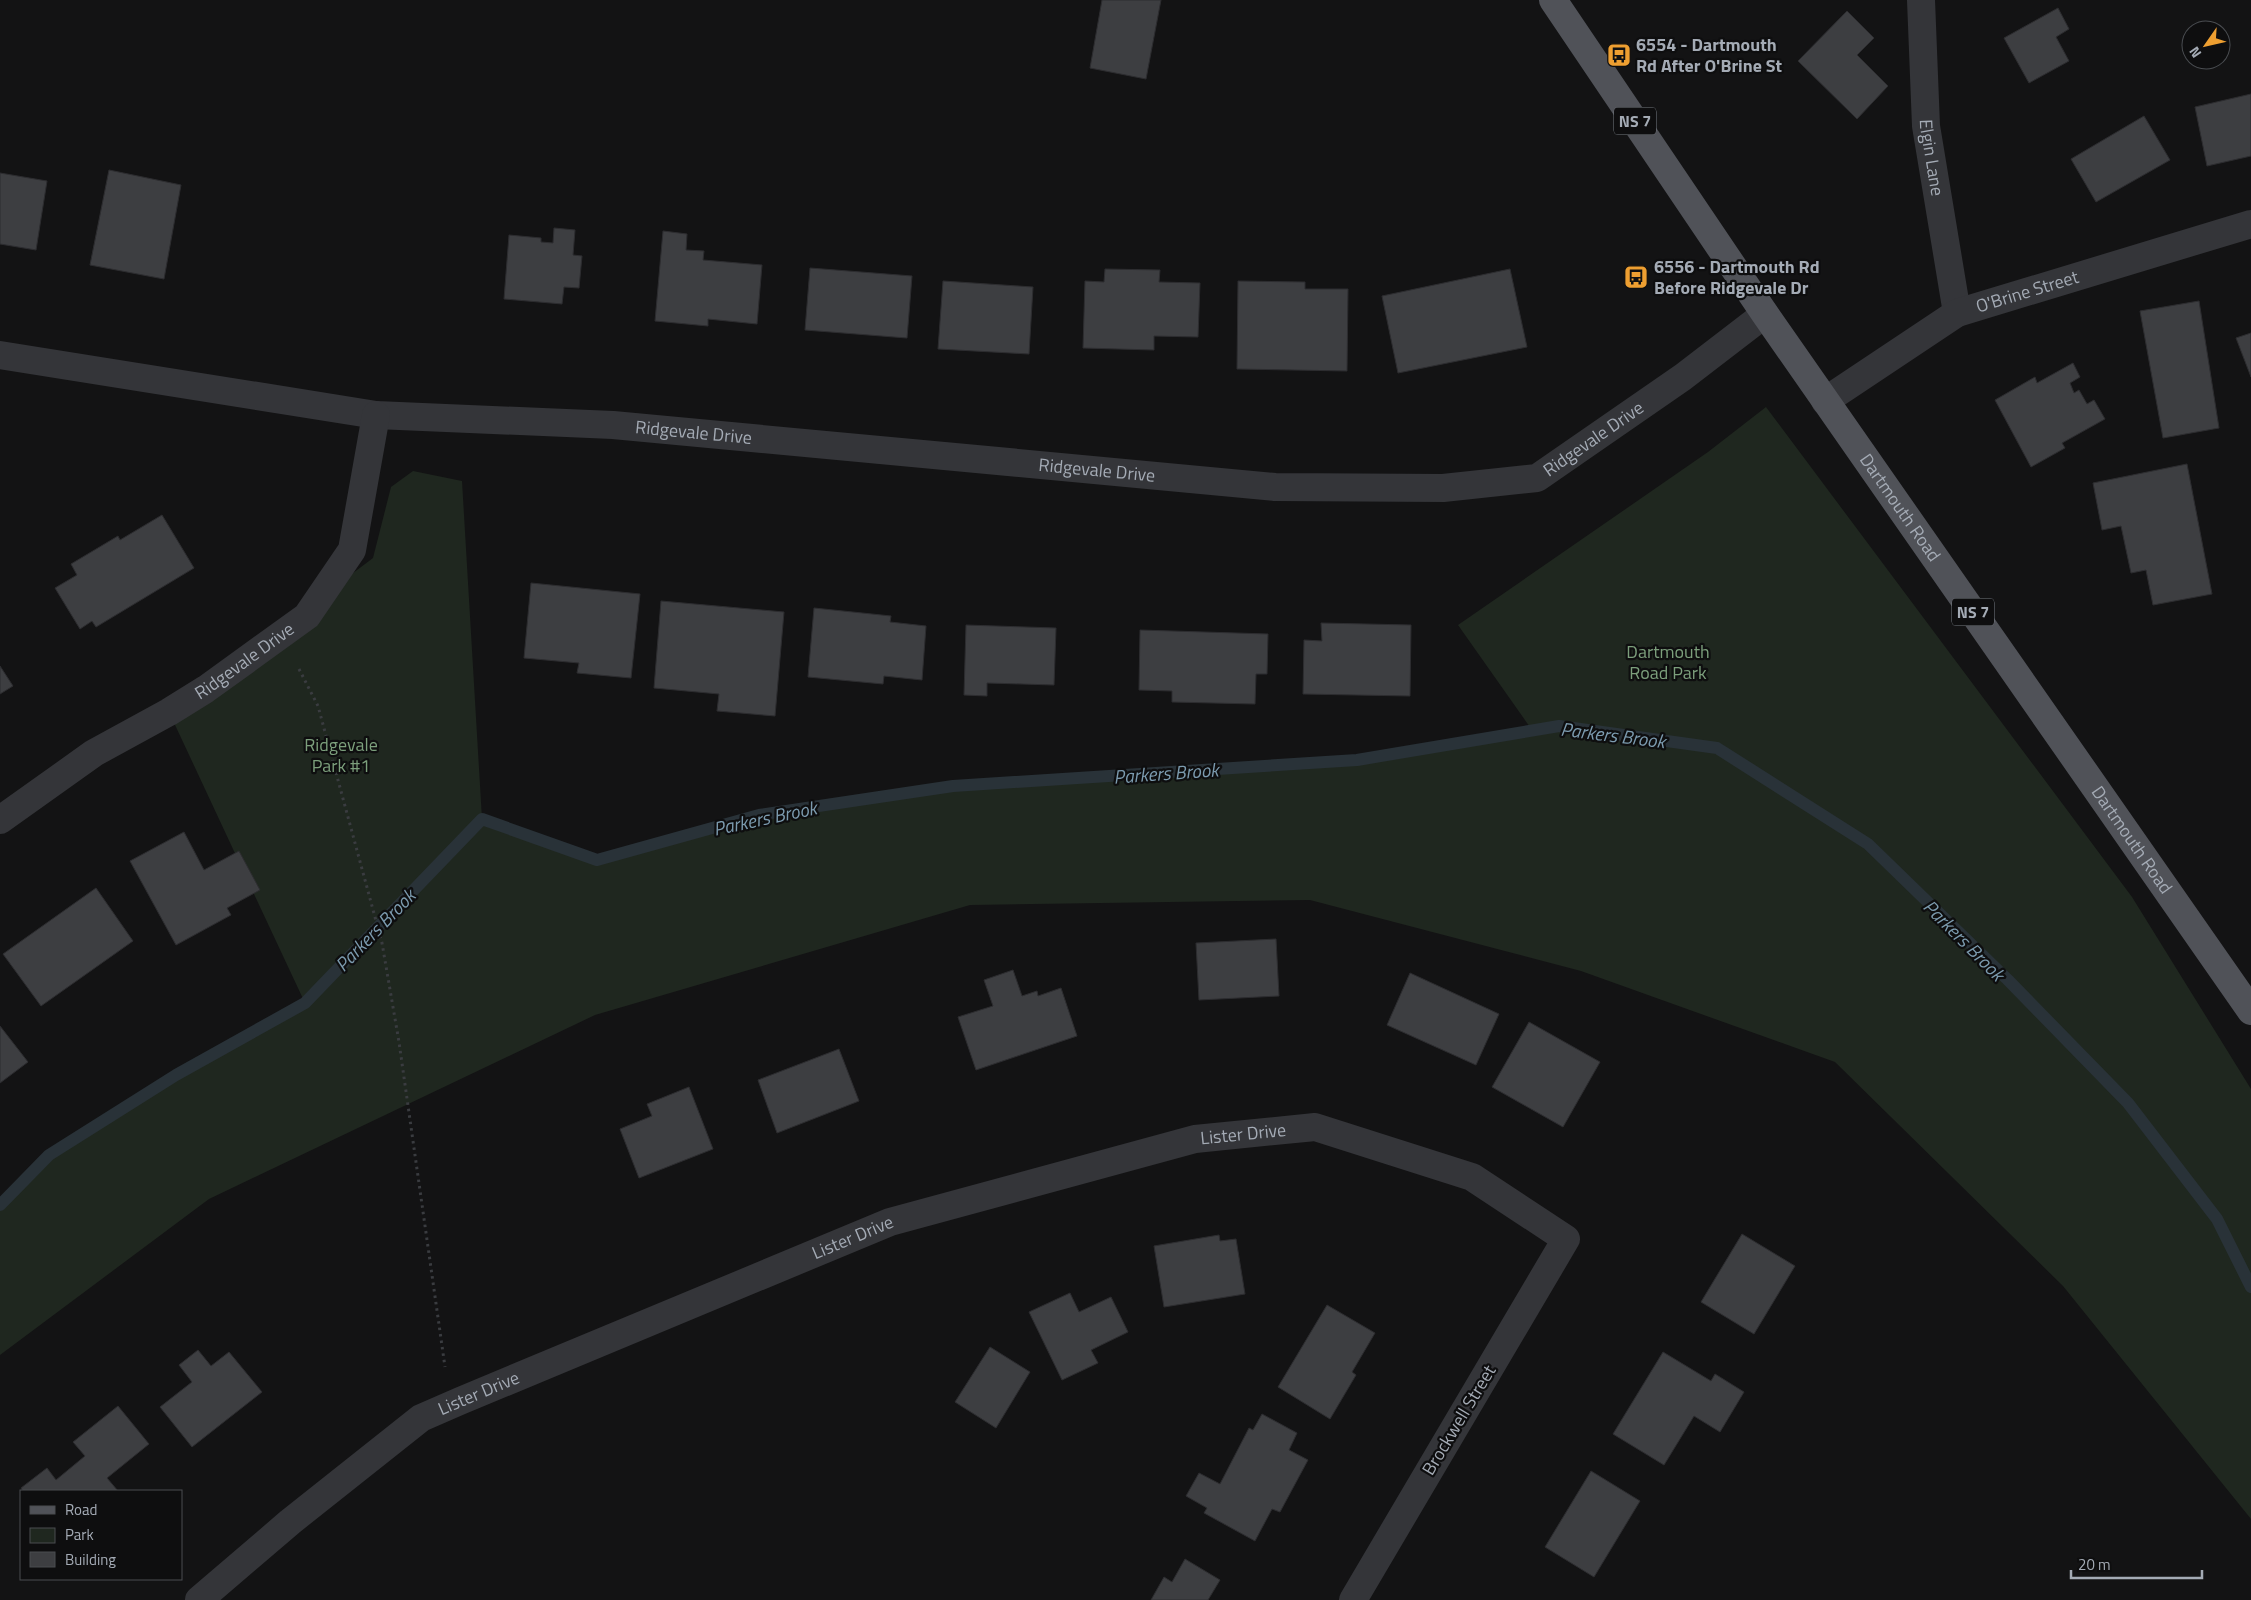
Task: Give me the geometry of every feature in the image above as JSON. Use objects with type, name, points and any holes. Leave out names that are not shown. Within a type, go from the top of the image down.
[{"type":"main road","name":"Dartmouth Road","points":[[1553,0],[1765,314],[2251,1011]]},
{"type":"street","name":"Elgin Lane","points":[[1921,0],[1926,126],[1957,313]]},
{"type":"street","name":"O'Brine Street","points":[[1826,401],[1957,313],[2251,224]]},
{"type":"street","name":"Ridgevale Drive","points":[[0,355],[376,415],[613,425],[1275,487],[1443,488],[1537,478],[1683,377],[1765,314]]},
{"type":"street","name":"Ridgevale Drive","points":[[0,820],[94,752],[170,712],[206,689],[307,616],[352,550],[376,415]]},
{"type":"street","name":"Lister Drive","points":[[199,1600],[290,1522],[420,1418],[890,1222],[1195,1139],[1315,1127],[1472,1177],[1566,1239]]},
{"type":"street","name":"Brockwell Street","points":[[1353,1600],[1566,1239]]},
{"type":"path","points":[[282,634],[318,706],[382,943],[399,1042],[450,1405]]},
{"type":"green space","points":[[1766,407],[2132,897],[2251,1089],[2251,1519],[2063,1286],[1835,1062],[1581,971],[1310,900],[970,905],[595,1015],[209,1199],[0,1355],[0,1205],[49,1155],[176,1075],[305,1003],[169,712],[373,558],[391,487],[413,471],[462,481],[482,819],[597,860],[759,815],[925,791],[1357,760],[1532,730],[1458,625],[1708,452]]},
{"type":"building","points":[[1102,0],[1161,0],[1146,79],[1090,68]]},
{"type":"building","points":[[2058,8],[2069,29],[2056,37],[2069,61],[2029,83],[2004,38]]},
{"type":"building","points":[[1847,11],[1874,38],[1857,55],[1888,86],[1857,119],[1798,61]]},
{"type":"building","points":[[2251,94],[2251,156],[2207,166],[2195,107]]},
{"type":"building","points":[[2144,116],[2170,160],[2096,202],[2071,159]]},
{"type":"building","points":[[109,170],[181,185],[164,279],[90,265]]},
{"type":"building","points":[[0,173],[47,181],[36,250],[0,244]]},
{"type":"building","points":[[554,228],[575,230],[573,255],[582,256],[579,288],[564,287],[562,304],[504,299],[509,235],[541,238],[541,242],[553,243]]},
{"type":"building","points":[[663,231],[687,234],[686,250],[704,251],[703,260],[762,265],[757,324],[708,319],[708,326],[655,321]]},
{"type":"building","points":[[810,268],[912,276],[907,338],[805,330]]},
{"type":"building","points":[[1105,269],[1160,270],[1159,282],[1200,283],[1198,337],[1154,336],[1154,350],[1083,348],[1085,281],[1104,282]]},
{"type":"building","points":[[1510,269],[1527,347],[1398,373],[1382,296]]},
{"type":"building","points":[[943,281],[1033,287],[1029,354],[938,349]]},
{"type":"building","points":[[1238,281],[1305,282],[1305,289],[1348,289],[1347,371],[1237,369]]},
{"type":"building","points":[[2199,301],[2219,428],[2163,438],[2140,311]]},
{"type":"building","points":[[2251,333],[2251,377],[2236,338]]},
{"type":"building","points":[[2073,363],[2080,377],[2070,383],[2074,393],[2079,390],[2087,404],[2094,400],[2105,419],[2062,443],[2065,448],[2031,467],[1995,400],[2035,377],[2037,383]]},
{"type":"building","points":[[2187,464],[2212,594],[2153,605],[2146,570],[2131,573],[2121,526],[2102,530],[2093,483]]},
{"type":"building","points":[[162,515],[194,568],[96,627],[92,621],[80,629],[55,588],[77,575],[71,564],[118,536],[120,540]]},
{"type":"building","points":[[531,583],[640,594],[631,678],[577,673],[579,663],[524,658]]},
{"type":"building","points":[[661,601],[784,612],[775,716],[717,711],[719,694],[654,688]]},
{"type":"building","points":[[814,608],[891,616],[890,622],[926,626],[922,680],[884,676],[883,684],[808,677]]},
{"type":"building","points":[[1321,623],[1411,625],[1410,696],[1303,694],[1304,640],[1322,641]]},
{"type":"building","points":[[966,625],[1056,628],[1054,685],[987,683],[987,696],[964,695]]},
{"type":"building","points":[[1140,630],[1268,634],[1267,674],[1256,674],[1255,704],[1172,702],[1172,691],[1139,690]]},
{"type":"building","points":[[0,666],[13,686],[0,694]]},
{"type":"building","points":[[184,832],[204,870],[239,851],[260,890],[227,908],[231,915],[176,945],[130,861]]},
{"type":"building","points":[[96,888],[133,941],[41,1006],[3,954]]},
{"type":"building","points":[[1276,939],[1279,996],[1199,1000],[1196,943]]},
{"type":"building","points":[[1013,970],[1022,996],[1037,991],[1038,996],[1061,988],[1077,1036],[976,1070],[958,1017],[993,1006],[984,980]]},
{"type":"building","points":[[1410,973],[1499,1014],[1476,1065],[1387,1025]]},
{"type":"building","points":[[1529,1022],[1600,1062],[1563,1127],[1492,1087]]},
{"type":"building","points":[[0,1026],[28,1062],[0,1083]]},
{"type":"building","points":[[839,1049],[859,1101],[777,1133],[758,1080]]},
{"type":"building","points":[[689,1087],[713,1149],[639,1178],[620,1129],[652,1116],[647,1104]]},
{"type":"building","points":[[1742,1234],[1795,1266],[1754,1334],[1701,1302]]},
{"type":"building","points":[[1219,1235],[1220,1241],[1236,1239],[1245,1294],[1164,1307],[1154,1246]]},
{"type":"building","points":[[1070,1293],[1079,1312],[1111,1297],[1128,1332],[1091,1350],[1098,1363],[1062,1380],[1029,1312]]},
{"type":"building","points":[[1327,1305],[1375,1333],[1352,1372],[1356,1375],[1330,1419],[1278,1387]]},
{"type":"building","points":[[990,1347],[1030,1372],[996,1428],[955,1402]]},
{"type":"building","points":[[198,1350],[211,1366],[229,1352],[262,1392],[192,1447],[160,1407],[192,1382],[179,1365]]},
{"type":"building","points":[[1663,1352],[1711,1381],[1715,1374],[1744,1392],[1720,1432],[1694,1416],[1664,1465],[1613,1434]]},
{"type":"building","points":[[118,1406],[149,1444],[107,1478],[117,1490],[22,1490],[21,1488],[47,1468],[56,1480],[85,1456],[73,1442]]},
{"type":"building","points":[[1262,1414],[1297,1433],[1289,1450],[1308,1460],[1280,1512],[1272,1509],[1255,1541],[1204,1513],[1207,1508],[1186,1496],[1199,1473],[1220,1484],[1249,1428],[1253,1430]]},
{"type":"building","points":[[1591,1471],[1640,1501],[1594,1577],[1545,1547]]},
{"type":"building","points":[[1185,1559],[1220,1580],[1208,1600],[1151,1600],[1164,1577],[1172,1582]]},
{"type":"waterway","name":"Parkers Brook","points":[[0,1205],[49,1155],[176,1075],[305,1003],[482,819],[597,860],[759,815],[953,786],[1357,760],[1559,726],[1717,748],[1868,844],[2008,980],[2128,1103],[2217,1219],[2251,1287]]},
{"type":"place","name":"6554 - Dartmouth Rd After O'Brine St","points":[[1619,55]]},
{"type":"place","name":"6556 - Dartmouth Rd Before Ridgevale Dr","points":[[1636,277]]},
{"type":"park label","name":"Dartmouth Road Park","points":[[1668,662]]},
{"type":"park label","name":"Ridgevale Park #1","points":[[341,755]]}]
